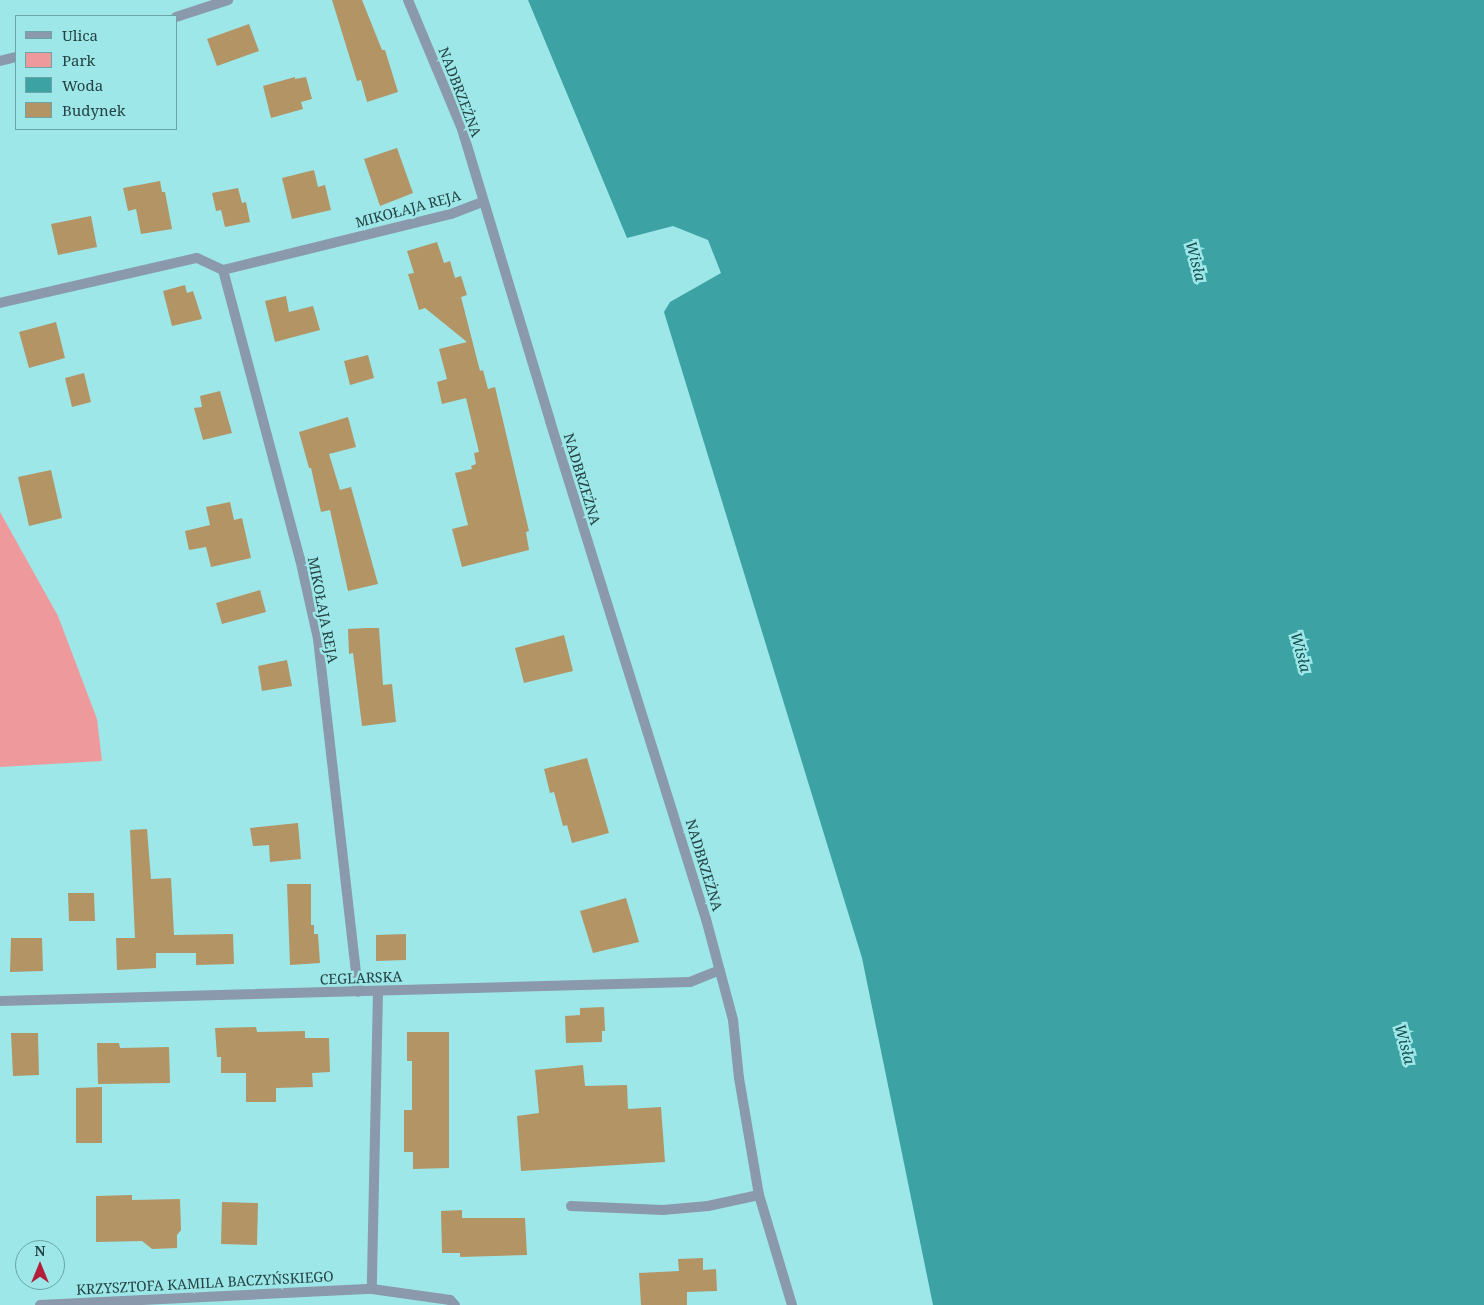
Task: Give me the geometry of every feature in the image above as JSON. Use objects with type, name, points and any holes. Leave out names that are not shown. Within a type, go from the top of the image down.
[{"type":"street","points":[[178,16],[228,0]]},
{"type":"street","name":"NADBRZEŻNA","points":[[408,0],[462,130],[720,970],[733,1020],[740,1081],[759,1195],[792,1305]]},
{"type":"street","points":[[0,62],[15,57]]},
{"type":"street","name":"MIKOŁAJA REJA","points":[[358,992],[318,639],[300,558],[223,270],[452,214],[483,202]]},
{"type":"street","points":[[0,303],[197,258],[223,270]]},
{"type":"street","name":"CEGLARSKA","points":[[0,1001],[690,982],[720,970]]},
{"type":"street","points":[[372,1289],[378,991]]},
{"type":"street","points":[[571,1206],[663,1210],[708,1206],[759,1195]]},
{"type":"street","name":"KRZYSZTOFA KAMILA BACZYŃSKIEGO","points":[[40,1305],[372,1289],[450,1300],[455,1305]]},
{"type":"green space","points":[[0,512],[58,616],[97,719],[102,761],[0,767]]},
{"type":"water","name":"Wisła","points":[[528,0],[1484,0],[1484,1305],[933,1305],[862,958],[664,312],[670,302],[721,273],[708,240],[673,226],[627,238]]},
{"type":"building","points":[[332,0],[362,0],[382,50],[385,50],[398,92],[367,102],[361,80],[357,81]]},
{"type":"building","points":[[249,24],[259,51],[217,66],[207,39]]},
{"type":"building","points":[[295,77],[295,79],[306,77],[312,99],[301,102],[303,109],[271,118],[263,86]]},
{"type":"building","points":[[397,148],[413,193],[380,206],[364,159]]},
{"type":"building","points":[[314,170],[318,187],[325,185],[331,210],[292,219],[282,178]]},
{"type":"building","points":[[160,181],[162,192],[165,192],[172,229],[141,234],[136,209],[128,211],[123,188]]},
{"type":"building","points":[[238,188],[242,203],[246,202],[250,222],[225,227],[221,210],[216,211],[212,193]]},
{"type":"building","points":[[91,216],[97,247],[58,255],[51,224]]},
{"type":"building","points":[[437,242],[444,263],[450,261],[455,278],[461,276],[467,295],[461,297],[480,371],[483,370],[488,389],[495,387],[529,531],[526,532],[529,550],[462,567],[452,529],[468,525],[455,473],[472,469],[471,466],[476,464],[474,453],[479,452],[466,398],[442,404],[437,382],[447,379],[439,349],[467,342],[425,308],[419,310],[408,274],[414,273],[407,251]]},
{"type":"building","points":[[185,285],[187,293],[193,291],[202,319],[172,326],[163,291]]},
{"type":"building","points":[[286,296],[289,312],[313,306],[320,330],[275,342],[265,301]]},
{"type":"building","points":[[56,322],[65,358],[29,368],[19,332]]},
{"type":"building","points":[[368,355],[374,378],[350,385],[344,361]]},
{"type":"building","points":[[84,373],[91,402],[72,407],[65,378]]},
{"type":"building","points":[[220,391],[232,433],[203,440],[194,408],[202,407],[200,396]]},
{"type":"building","points":[[348,417],[356,447],[329,454],[340,490],[351,487],[378,584],[348,591],[330,510],[321,512],[311,468],[309,468],[299,432]]},
{"type":"building","points":[[51,470],[62,518],[29,526],[18,477]]},
{"type":"building","points":[[230,502],[234,520],[242,518],[251,558],[211,567],[206,547],[189,550],[185,531],[210,525],[206,507]]},
{"type":"building","points":[[260,590],[266,612],[222,624],[216,603]]},
{"type":"building","points":[[379,628],[383,685],[392,684],[396,722],[362,726],[353,653],[349,654],[348,629]]},
{"type":"building","points":[[564,635],[573,671],[524,683],[515,648]]},
{"type":"building","points":[[287,660],[292,686],[262,691],[258,666]]},
{"type":"building","points":[[587,758],[609,833],[572,843],[567,825],[563,826],[554,792],[550,793],[544,769]]},
{"type":"building","points":[[298,823],[301,859],[270,862],[269,845],[253,846],[250,828]]},
{"type":"building","points":[[147,829],[151,879],[171,878],[174,935],[233,934],[234,964],[196,965],[196,953],[156,953],[156,968],[117,970],[116,938],[135,938],[130,830]]},
{"type":"building","points":[[287,884],[311,884],[311,925],[314,925],[314,934],[318,934],[320,963],[290,965]]},
{"type":"building","points":[[68,893],[94,893],[95,921],[69,921]]},
{"type":"building","points":[[626,898],[639,942],[593,953],[580,911]]},
{"type":"building","points":[[406,934],[406,960],[376,961],[376,935]]},
{"type":"building","points":[[11,938],[42,938],[43,971],[10,972]]},
{"type":"building","points":[[604,1007],[605,1031],[602,1031],[602,1042],[566,1043],[565,1016],[580,1015],[580,1008]]},
{"type":"building","points":[[256,1027],[257,1032],[305,1031],[305,1038],[329,1038],[330,1072],[312,1073],[313,1087],[276,1088],[276,1102],[246,1102],[246,1073],[221,1073],[221,1057],[217,1057],[215,1028]]},
{"type":"building","points":[[407,1032],[449,1032],[449,1168],[413,1169],[413,1152],[404,1152],[404,1110],[412,1110],[412,1061],[407,1061]]},
{"type":"building","points":[[11,1033],[38,1033],[39,1075],[13,1076]]},
{"type":"building","points":[[97,1043],[119,1043],[120,1048],[169,1047],[170,1083],[98,1084]]},
{"type":"building","points":[[583,1065],[585,1086],[627,1085],[628,1109],[661,1107],[665,1162],[521,1171],[517,1116],[539,1113],[535,1070]]},
{"type":"building","points":[[102,1087],[102,1143],[76,1143],[76,1088]]},
{"type":"building","points":[[132,1195],[132,1200],[180,1199],[181,1230],[177,1235],[177,1248],[152,1249],[142,1241],[96,1242],[96,1196]]},
{"type":"building","points":[[222,1202],[258,1203],[257,1245],[221,1244]]},
{"type":"building","points":[[462,1210],[462,1218],[525,1218],[527,1255],[460,1257],[460,1253],[442,1253],[441,1211]]},
{"type":"building","points":[[703,1258],[703,1270],[716,1269],[717,1291],[687,1292],[687,1305],[641,1305],[639,1273],[679,1271],[678,1259]]}]
